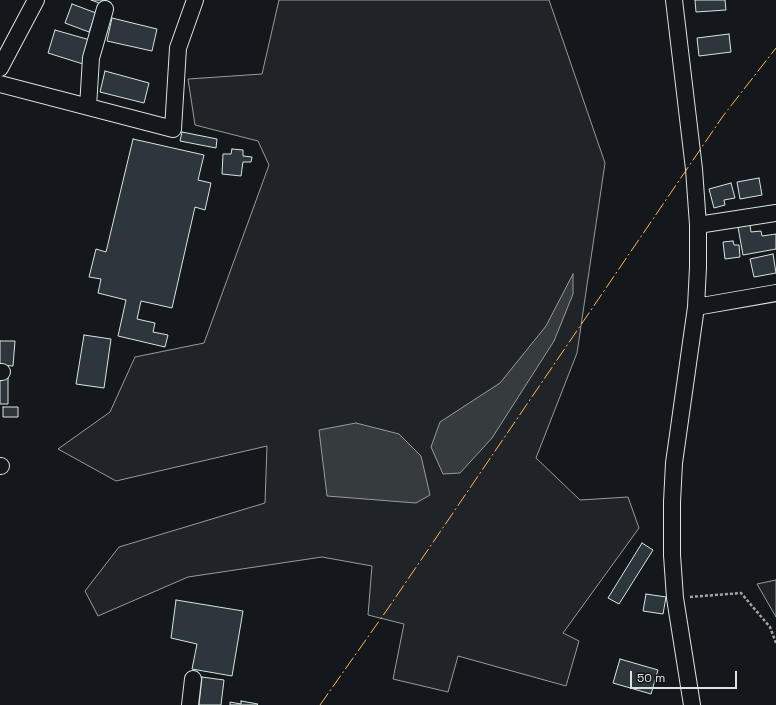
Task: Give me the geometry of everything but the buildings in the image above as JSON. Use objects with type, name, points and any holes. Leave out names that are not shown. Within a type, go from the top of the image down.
[{"type":"street","points":[[0,68],[34,8],[36,0]]},
{"type":"street","points":[[0,84],[172,129],[178,48],[196,0]]},
{"type":"street","points":[[674,0],[694,169],[698,225],[696,307],[674,463],[672,555],[675,598],[692,705]]},
{"type":"street","points":[[88,107],[91,58],[105,9]]},
{"type":"street","points":[[698,225],[776,213]]},
{"type":"street","points":[[696,307],[776,293]]},
{"type":"street","points":[[190,705],[193,679]]},
{"type":"path","points":[[675,598],[741,592],[770,627],[776,643]]},
{"type":"shaded area","points":[[279,0],[549,0],[605,163],[577,353],[536,458],[580,500],[628,497],[639,528],[563,633],[579,641],[566,686],[458,656],[448,692],[393,679],[404,624],[368,615],[372,566],[322,557],[188,577],[98,616],[85,591],[119,547],[265,503],[267,446],[116,481],[58,449],[110,412],[135,357],[204,343],[269,165],[258,141],[195,125],[188,79],[262,74]]},
{"type":"shaded area","points":[[573,274],[573,294],[554,341],[492,438],[460,473],[443,474],[431,447],[440,422],[500,383],[546,326]]},
{"type":"shaded area","points":[[356,423],[399,434],[421,456],[430,495],[416,503],[327,496],[319,430]]},
{"type":"shaded area","points":[[776,580],[776,617],[757,584]]},
{"type":"power","points":[[320,705],[389,607],[723,116],[776,48]]}]
